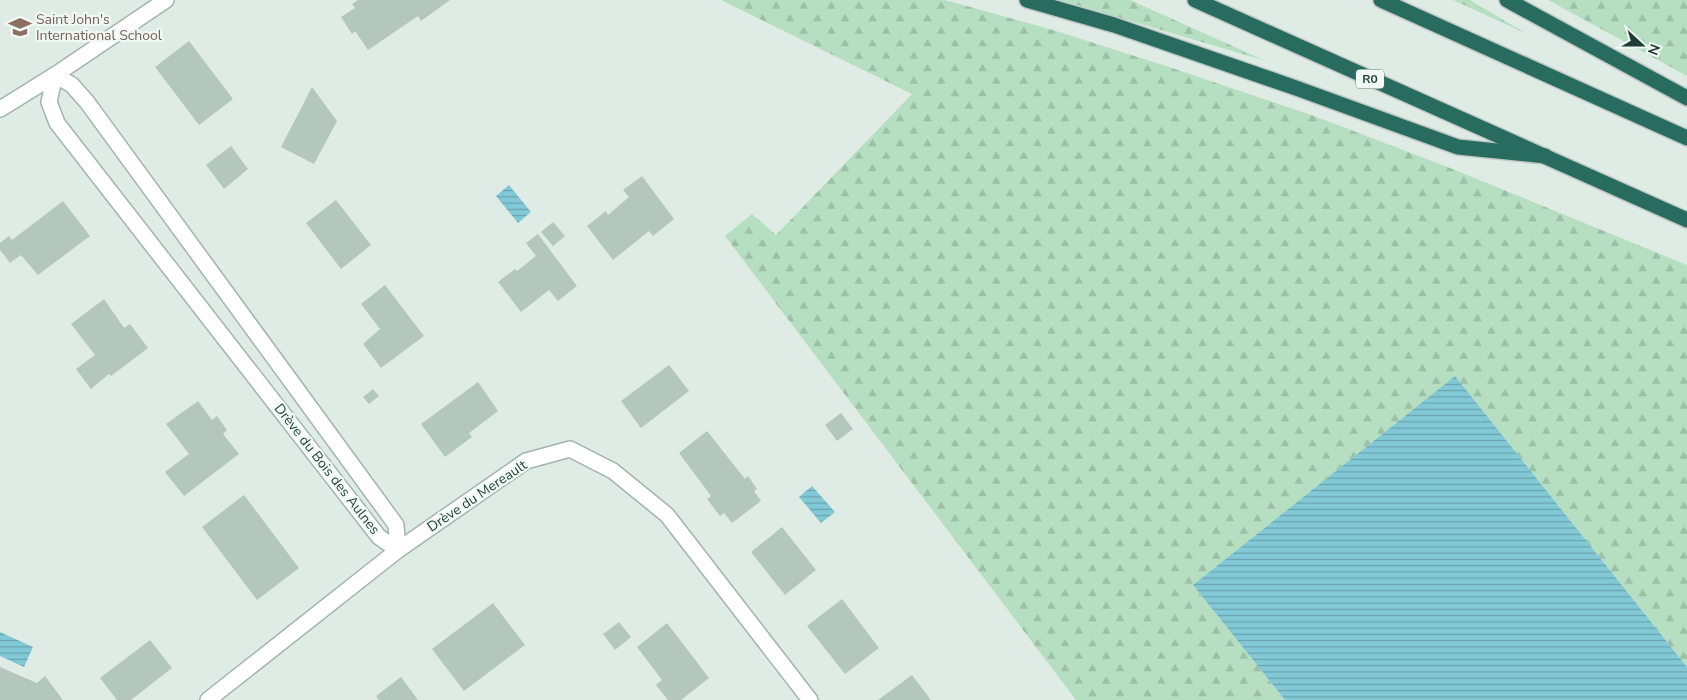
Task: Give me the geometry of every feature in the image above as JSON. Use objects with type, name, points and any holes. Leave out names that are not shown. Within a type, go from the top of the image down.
[{"type":"highway","points":[[1027,0],[1114,25],[1458,147],[1545,156]]},
{"type":"highway","name":"R0","points":[[1195,0],[1687,220]]},
{"type":"highway","points":[[1381,0],[1687,138]]},
{"type":"highway","points":[[1507,0],[1687,98]]},
{"type":"street","points":[[0,109],[55,75],[166,0]]},
{"type":"street","name":"Drève du Bois des Aulnes","points":[[55,75],[72,86],[87,102],[396,525],[398,550],[379,537],[57,123],[49,102],[55,75]]},
{"type":"street","name":"Drève du Mereault","points":[[217,698],[398,550],[526,461],[570,449],[613,471],[667,515],[810,700]]},
{"type":"green space","points":[[721,0],[945,0],[1053,30],[1317,117],[1450,168],[1687,265],[1687,667],[1455,376],[1193,585],[1285,700],[1076,700],[725,236],[752,214],[776,235],[912,94]]},
{"type":"green space","points":[[1060,0],[1130,0],[1266,61]]},
{"type":"green space","points":[[1453,0],[1470,0],[1525,33]]},
{"type":"green space","points":[[1548,0],[1687,0],[1687,76]]},
{"type":"water","points":[[509,185],[531,212],[518,223],[496,196]]},
{"type":"water","points":[[1455,376],[1687,667],[1687,700],[1285,700],[1193,585]]},
{"type":"water","points":[[812,486],[835,512],[821,523],[799,497]]},
{"type":"water","points":[[0,632],[33,647],[24,667],[0,656]]},
{"type":"building","points":[[358,0],[450,0],[421,21],[418,16],[368,50],[355,31],[352,34],[341,17],[355,8],[352,4]]},
{"type":"building","points":[[189,41],[233,99],[199,125],[155,67]]},
{"type":"building","points":[[312,87],[337,121],[314,164],[281,147]]},
{"type":"building","points":[[231,146],[248,169],[224,189],[206,165]]},
{"type":"building","points":[[642,176],[674,219],[653,236],[649,231],[613,260],[587,226],[606,211],[608,215],[629,197],[623,190]]},
{"type":"building","points":[[336,200],[371,245],[341,269],[306,223]]},
{"type":"building","points":[[63,201],[90,236],[38,275],[21,255],[10,263],[0,250],[0,243],[9,236],[12,240]]},
{"type":"building","points":[[553,222],[565,236],[553,246],[541,232]]},
{"type":"building","points":[[538,234],[577,286],[558,301],[549,290],[521,312],[498,282],[515,269],[517,271],[536,256],[526,243]]},
{"type":"building","points":[[385,285],[424,336],[381,368],[363,344],[380,329],[361,304]]},
{"type":"building","points":[[104,299],[124,328],[130,324],[148,348],[111,376],[109,374],[91,389],[76,369],[95,355],[71,324]]},
{"type":"building","points":[[669,365],[689,391],[641,428],[621,401]]},
{"type":"building","points":[[478,382],[498,411],[469,433],[472,437],[445,457],[421,424]]},
{"type":"building","points":[[373,389],[379,396],[369,404],[363,397]]},
{"type":"building","points":[[198,401],[212,420],[217,416],[227,430],[223,434],[239,454],[184,496],[165,472],[189,454],[166,424]]},
{"type":"building","points":[[841,413],[853,429],[837,441],[825,425]]},
{"type":"building","points":[[707,431],[745,479],[748,476],[757,489],[754,491],[761,501],[732,523],[724,513],[720,516],[707,499],[711,496],[679,453]]},
{"type":"building","points":[[244,495],[299,568],[257,600],[202,527]]},
{"type":"building","points":[[782,527],[816,570],[785,595],[751,552]]},
{"type":"building","points":[[842,599],[879,648],[845,674],[807,626]]},
{"type":"building","points":[[493,603],[525,645],[464,691],[432,649]]},
{"type":"building","points":[[619,622],[631,637],[615,650],[603,634]]},
{"type":"building","points":[[667,623],[709,678],[681,700],[668,700],[656,685],[662,680],[637,647]]},
{"type":"building","points":[[150,640],[172,668],[131,700],[117,700],[100,678]]},
{"type":"building","points":[[0,667],[37,683],[45,676],[63,700],[0,700]]},
{"type":"building","points":[[912,675],[931,700],[878,700]]},
{"type":"building","points":[[401,677],[418,700],[379,700],[376,696]]},
{"type":"place","name":"Saint John's International School","points":[[20,27]]}]
